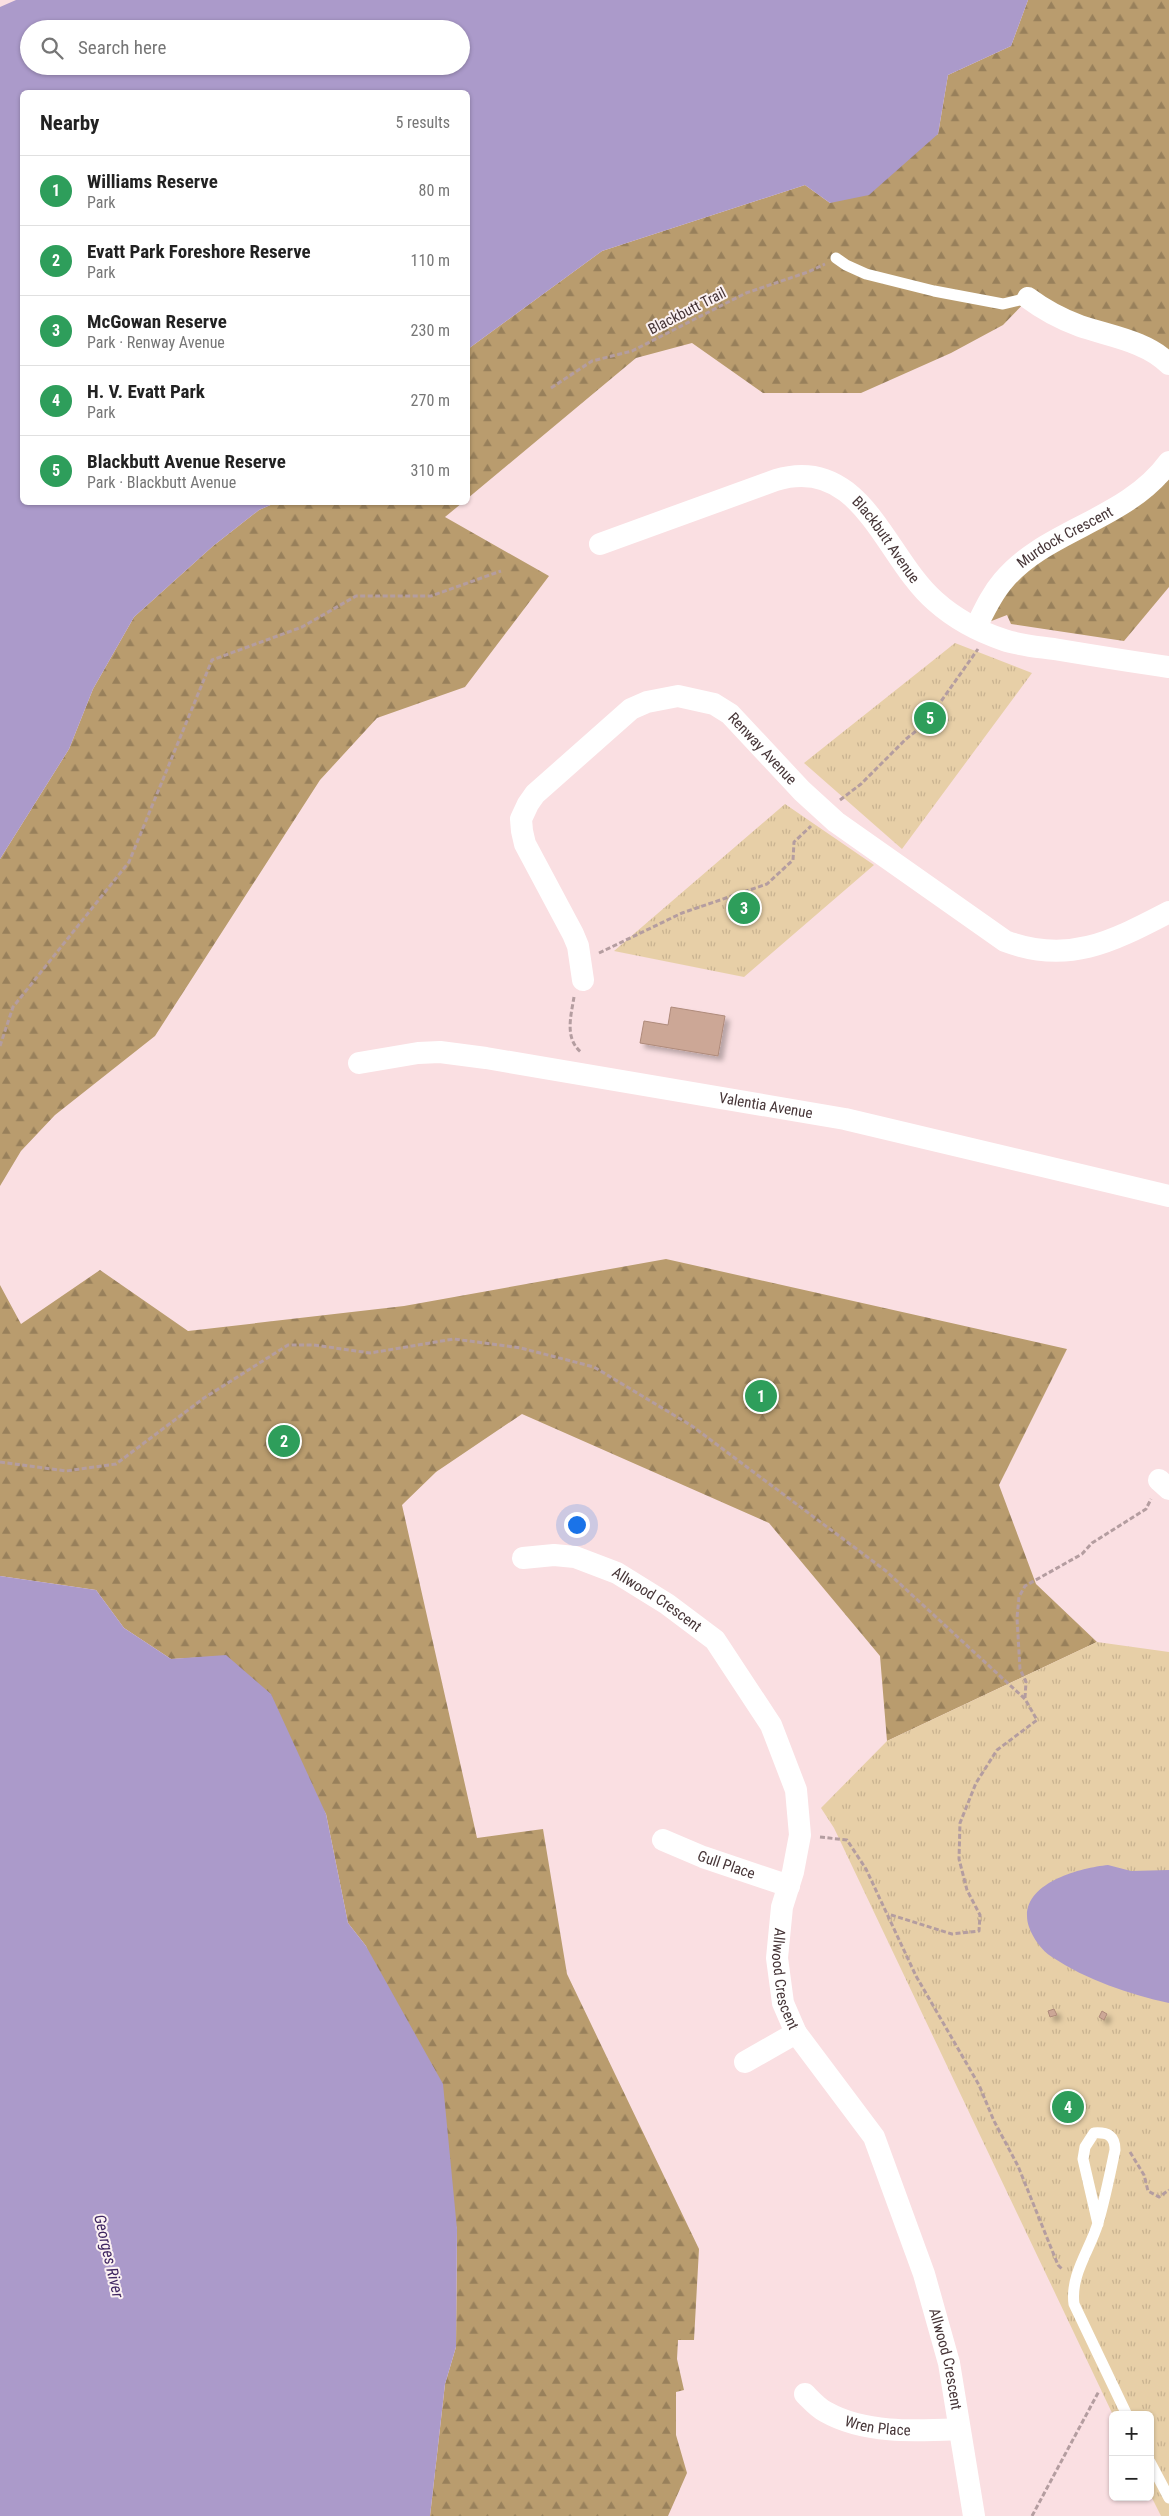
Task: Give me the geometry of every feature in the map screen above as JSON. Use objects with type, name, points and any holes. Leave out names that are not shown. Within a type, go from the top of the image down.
[{"type":"street","points":[[1028,298],[1059,318],[1134,343],[1150,350],[1169,364]]},
{"type":"street","name":"Murdock Crescent","points":[[982,630],[993,595],[1015,569],[1044,549],[1134,497],[1148,486],[1169,462]]},
{"type":"street","name":"Blackbutt Avenue","points":[[600,544],[776,480],[801,474],[816,477],[833,484],[856,500],[875,521],[925,591],[947,611],[982,630],[1006,641],[1169,668]]},
{"type":"street","name":"Renway Avenue","points":[[583,980],[578,946],[525,844],[522,819],[528,804],[535,794],[631,709],[646,702],[678,696],[714,704],[730,714],[802,791],[864,844],[987,930],[1021,947],[1056,952],[1095,947],[1169,912]]},
{"type":"street","name":"Valentia Avenue","points":[[359,1063],[418,1053],[440,1052],[505,1061],[838,1117],[1169,1196]]},
{"type":"street","name":"Allwood Crescent","points":[[523,1558],[554,1555],[575,1557],[617,1573],[667,1604],[714,1640],[770,1725],[796,1790],[800,1835],[789,1886],[782,1907],[777,1958],[783,2003],[796,2033],[874,2137],[924,2274],[950,2363],[974,2516]]},
{"type":"street","name":"Gull Place","points":[[663,1840],[703,1857],[789,1886]]},
{"type":"street","points":[[745,2062],[796,2033]]},
{"type":"street","name":"Wren Place","points":[[805,2394],[825,2412],[865,2426],[905,2432],[959,2429]]},
{"type":"lane","points":[[836,258],[866,274],[934,291],[1003,304],[1028,298]]},
{"type":"lane","points":[[1098,2224],[1083,2159],[1085,2147],[1094,2133],[1101,2132],[1109,2134],[1113,2139],[1115,2150],[1098,2224],[1074,2281],[1074,2304],[1125,2411]]},
{"type":"lane","points":[[1154,2470],[1169,2498]]},
{"type":"path","name":"Blackbutt Trail","points":[[551,388],[592,361],[632,351],[746,293],[808,272],[836,258]]},
{"type":"path","points":[[0,1046],[13,1007],[129,862],[212,660],[302,627],[356,596],[431,596],[501,571]]},
{"type":"path","points":[[598,953],[682,913],[767,884],[792,860],[794,842],[861,784],[906,739],[925,724],[971,662],[982,630]]},
{"type":"path","points":[[583,980],[575,993],[569,1029],[574,1047],[586,1056]]},
{"type":"path","points":[[0,1462],[66,1471],[116,1464],[204,1398],[288,1345],[314,1345],[370,1353],[454,1339],[521,1348],[594,1367],[692,1426],[886,1571],[1025,1699],[1037,1720],[997,1750],[976,1783],[960,1823],[959,1859],[967,1890],[980,1914],[978,1931],[952,1934],[888,1914]]},
{"type":"path","points":[[1025,1699],[1026,1682],[1020,1669],[1017,1618],[1018,1597],[1025,1586],[1082,1554],[1092,1543],[1146,1510],[1164,1484]]},
{"type":"path","points":[[800,1835],[847,1840],[866,1869],[916,1976],[979,2085],[1018,2166],[1058,2265],[1074,2281]]},
{"type":"path","points":[[1115,2150],[1128,2150],[1144,2176],[1148,2190],[1159,2197],[1169,2190]]},
{"type":"path","points":[[1032,2516],[1088,2415],[1107,2373]]},
{"type":"green space","points":[[1028,0],[1169,0],[1169,364],[1029,298],[1003,325],[951,353],[861,393],[763,393],[692,343],[636,358],[470,496],[470,348],[602,251],[805,185],[830,203],[938,134],[948,75],[1011,46]]},
{"type":"green space","points":[[1169,462],[1169,587],[1124,641],[1011,624],[1007,615],[976,627],[993,595]]},
{"type":"green space","points":[[270,505],[460,505],[445,517],[549,576],[465,687],[377,718],[320,780],[155,1036],[55,1115],[21,1151],[0,1186],[0,859],[69,749],[93,689],[134,617],[213,546],[259,510]]},
{"type":"green space","points":[[955,643],[1032,673],[902,849],[804,763]]},
{"type":"green space","points":[[785,804],[874,865],[744,977],[614,951]]},
{"type":"green space","points":[[666,1259],[1067,1349],[999,1485],[1036,1584],[1097,1642],[887,1741],[880,1656],[769,1523],[522,1414],[436,1472],[402,1505],[477,1838],[543,1829],[567,1974],[699,2249],[694,2340],[678,2340],[677,2359],[684,2390],[676,2392],[676,2435],[687,2473],[668,2516],[430,2516],[445,2384],[456,2347],[457,2229],[366,1946],[348,1923],[326,1814],[226,1656],[171,1659],[124,1628],[96,1590],[0,1576],[0,1285],[21,1324],[100,1270],[188,1331],[404,1306]]},
{"type":"green space","points":[[1097,1642],[1169,1652],[1169,2516],[1161,2516],[1154,2501],[1154,2411],[1111,2411],[834,1828],[821,1808],[887,1741]]},
{"type":"water","points":[[16,0],[1028,0],[1011,46],[948,75],[938,134],[869,195],[830,203],[805,185],[602,251],[470,348],[470,90],[20,90],[20,505],[270,505],[259,510],[213,546],[134,617],[93,689],[69,749],[0,859],[0,7]]},
{"type":"water","name":"Georges River","points":[[0,1576],[96,1590],[124,1628],[171,1659],[226,1655],[271,1694],[326,1814],[348,1923],[366,1946],[443,2084],[457,2229],[456,2347],[445,2384],[430,2516],[0,2516]]},
{"type":"water","points":[[1108,1865],[1131,1871],[1169,1870],[1169,2003],[1123,1991],[1079,1973],[1044,1951],[1029,1927],[1027,1912],[1031,1900],[1040,1890],[1052,1881],[1066,1875]]},
{"type":"building","points":[[671,1007],[725,1016],[718,1056],[640,1043],[644,1021],[668,1025]]},
{"type":"building","points":[[1054,2009],[1057,2015],[1050,2017],[1048,2011]]},
{"type":"building","points":[[1102,2011],[1107,2014],[1104,2020],[1099,2017]]},
{"type":"place","name":"Blackbutt Avenue Reserve","points":[[930,718]]},
{"type":"place","name":"McGowan Reserve","points":[[744,908]]},
{"type":"place","name":"Williams Reserve","points":[[761,1396]]},
{"type":"place","name":"Evatt Park Foreshore Reserve","points":[[284,1441]]},
{"type":"place","name":"H. V. Evatt Park","points":[[1068,2107]]}]
